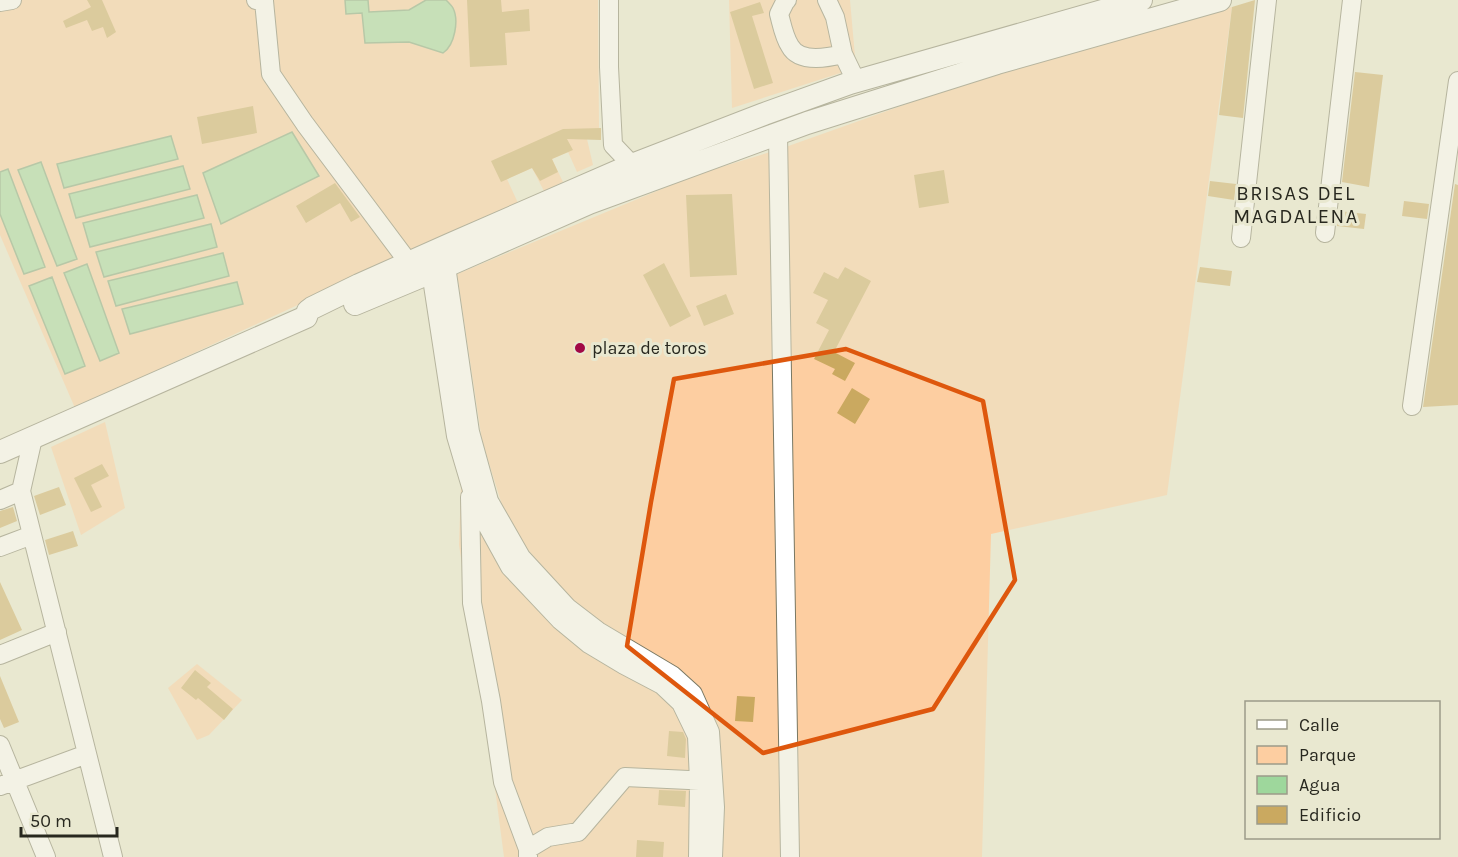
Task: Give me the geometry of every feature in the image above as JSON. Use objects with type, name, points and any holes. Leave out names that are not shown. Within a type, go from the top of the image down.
[{"type":"main road","points":[[0,452],[306,317],[312,308],[632,165],[856,81],[1141,0]]},
{"type":"main road","points":[[306,317],[315,320],[589,203],[807,123],[997,63],[1220,0]]},
{"type":"street","points":[[0,2],[12,0]]},
{"type":"street","points":[[256,0],[264,1],[271,74],[305,124],[409,263]]},
{"type":"street","points":[[609,0],[609,67],[613,145],[632,165]]},
{"type":"street","points":[[787,0],[779,14],[790,48],[798,54],[809,57],[826,58],[843,54]]},
{"type":"street","points":[[827,0],[835,17],[843,54],[856,81]]},
{"type":"street","points":[[1241,238],[1267,0]]},
{"type":"street","points":[[1325,233],[1352,0]]},
{"type":"street","points":[[1412,406],[1458,81]]},
{"type":"street","points":[[778,134],[790,857]]},
{"type":"street","points":[[439,269],[456,436],[477,507],[510,567],[560,620],[589,644],[662,684],[681,703],[697,736],[706,781],[715,807],[713,857]]},
{"type":"street","points":[[439,269],[470,432],[489,501],[521,557],[568,608],[598,631],[672,675],[693,694],[710,732],[698,857]]},
{"type":"street","points":[[33,438],[21,491],[87,754],[107,855]]},
{"type":"street","points":[[470,485],[472,603],[503,782],[528,853],[548,837],[578,832],[625,777],[706,781]]},
{"type":"street","points":[[0,500],[21,491]]},
{"type":"street","points":[[0,547],[32,535]]},
{"type":"street","points":[[0,656],[57,632]]},
{"type":"street","points":[[0,745],[7,783],[46,857]]},
{"type":"street","points":[[7,783],[87,754]]},
{"type":"highlighted area","points":[[846,349],[983,401],[1015,580],[933,709],[763,753],[627,646],[674,379]]},
{"type":"green space","points":[[0,0],[598,0],[599,128],[587,139],[593,165],[577,172],[568,152],[552,159],[563,182],[544,191],[532,168],[507,179],[518,203],[75,408],[0,235]]},
{"type":"green space","points":[[729,0],[850,0],[856,68],[732,108]]},
{"type":"green space","points":[[1232,7],[1167,495],[991,534],[982,857],[721,857],[723,771],[716,728],[609,629],[564,593],[520,540],[502,505],[482,441],[457,274],[698,174],[780,149],[1002,70]]},
{"type":"green space","points":[[105,422],[125,508],[81,535],[51,447]]},
{"type":"green space","points":[[461,486],[493,550],[669,696],[690,735],[694,777],[624,773],[577,829],[526,857],[504,857],[485,712],[459,545]]},
{"type":"green space","points":[[197,664],[242,700],[209,735],[197,740],[168,688]]},
{"type":"green space","points":[[627,781],[694,783],[693,857],[531,857],[532,851],[580,835]]},
{"type":"water","points":[[345,0],[368,0],[369,12],[409,10],[426,0],[446,0],[455,13],[456,25],[453,38],[443,53],[409,42],[365,43],[362,13],[346,14]]},
{"type":"water","points":[[292,132],[319,176],[221,224],[203,173]]},
{"type":"water","points":[[171,136],[178,159],[64,188],[57,164]]},
{"type":"water","points":[[41,162],[77,259],[57,266],[18,170]]},
{"type":"water","points":[[183,166],[190,189],[76,218],[69,194]]},
{"type":"water","points":[[8,169],[45,267],[24,274],[0,214],[0,172]]},
{"type":"water","points":[[197,195],[204,218],[90,247],[83,223]]},
{"type":"water","points":[[211,224],[217,247],[104,277],[96,252]]},
{"type":"water","points":[[223,253],[229,276],[116,306],[108,281]]},
{"type":"water","points":[[87,264],[119,353],[100,361],[64,273]]},
{"type":"water","points":[[52,277],[85,366],[65,374],[29,286]]},
{"type":"water","points":[[237,282],[243,304],[130,334],[122,309]]},
{"type":"building","points":[[87,0],[102,0],[116,32],[107,38],[103,27],[92,31],[87,20],[66,28],[63,21],[91,7]]},
{"type":"building","points":[[467,0],[501,0],[502,12],[529,9],[530,31],[505,33],[507,65],[470,67]]},
{"type":"building","points":[[1255,0],[1243,118],[1219,115],[1232,7]]},
{"type":"building","points":[[760,2],[764,13],[752,16],[773,83],[754,89],[730,12]]},
{"type":"building","points":[[1355,72],[1383,75],[1369,187],[1342,182]]},
{"type":"building","points":[[253,106],[257,133],[202,144],[197,117]]},
{"type":"building","points":[[601,128],[601,140],[567,139],[573,150],[552,159],[558,172],[540,181],[532,168],[501,182],[491,161],[563,129]]},
{"type":"building","points":[[944,170],[949,203],[919,208],[914,175]]},
{"type":"building","points":[[1210,181],[1236,184],[1234,200],[1208,196]]},
{"type":"building","points":[[335,183],[360,217],[351,222],[340,203],[306,223],[296,206]]},
{"type":"building","points":[[1455,184],[1458,185],[1458,405],[1423,407]]},
{"type":"building","points":[[732,194],[737,275],[690,277],[686,195]]},
{"type":"building","points":[[1404,201],[1429,204],[1427,219],[1402,216]]},
{"type":"building","points":[[1339,211],[1366,214],[1364,229],[1337,226]]},
{"type":"building","points":[[664,263],[691,316],[670,327],[643,275]]},
{"type":"building","points":[[845,267],[871,281],[834,352],[855,363],[845,381],[832,374],[835,369],[814,359],[829,330],[816,323],[828,300],[813,293],[824,272],[838,279]]},
{"type":"building","points":[[1200,267],[1232,271],[1230,286],[1197,282]]},
{"type":"building","points":[[726,294],[734,314],[704,326],[696,306]]},
{"type":"building","points":[[852,388],[870,399],[855,424],[837,413]]},
{"type":"building","points":[[102,464],[109,476],[91,485],[102,507],[91,512],[74,478]]},
{"type":"building","points":[[59,487],[66,505],[40,515],[34,496]]},
{"type":"building","points":[[13,507],[17,521],[0,528],[0,511]]},
{"type":"building","points":[[73,531],[78,546],[49,555],[45,540]]},
{"type":"building","points":[[0,582],[22,630],[0,640]]},
{"type":"building","points":[[195,670],[211,683],[207,687],[233,709],[224,720],[198,698],[196,700],[181,688]]},
{"type":"building","points":[[0,676],[19,722],[4,728],[0,719]]},
{"type":"building","points":[[737,696],[755,697],[753,722],[735,721]]},
{"type":"building","points":[[669,731],[683,732],[686,739],[685,758],[667,756]]},
{"type":"building","points":[[659,790],[686,791],[685,807],[658,805]]},
{"type":"building","points":[[637,840],[664,842],[663,857],[636,857]]},
{"type":"place","name":"plaza de toros","points":[[580,348]]},
{"type":"district","name":"BRISAS DEL MAGDALENA","points":[[1296,204]]}]
